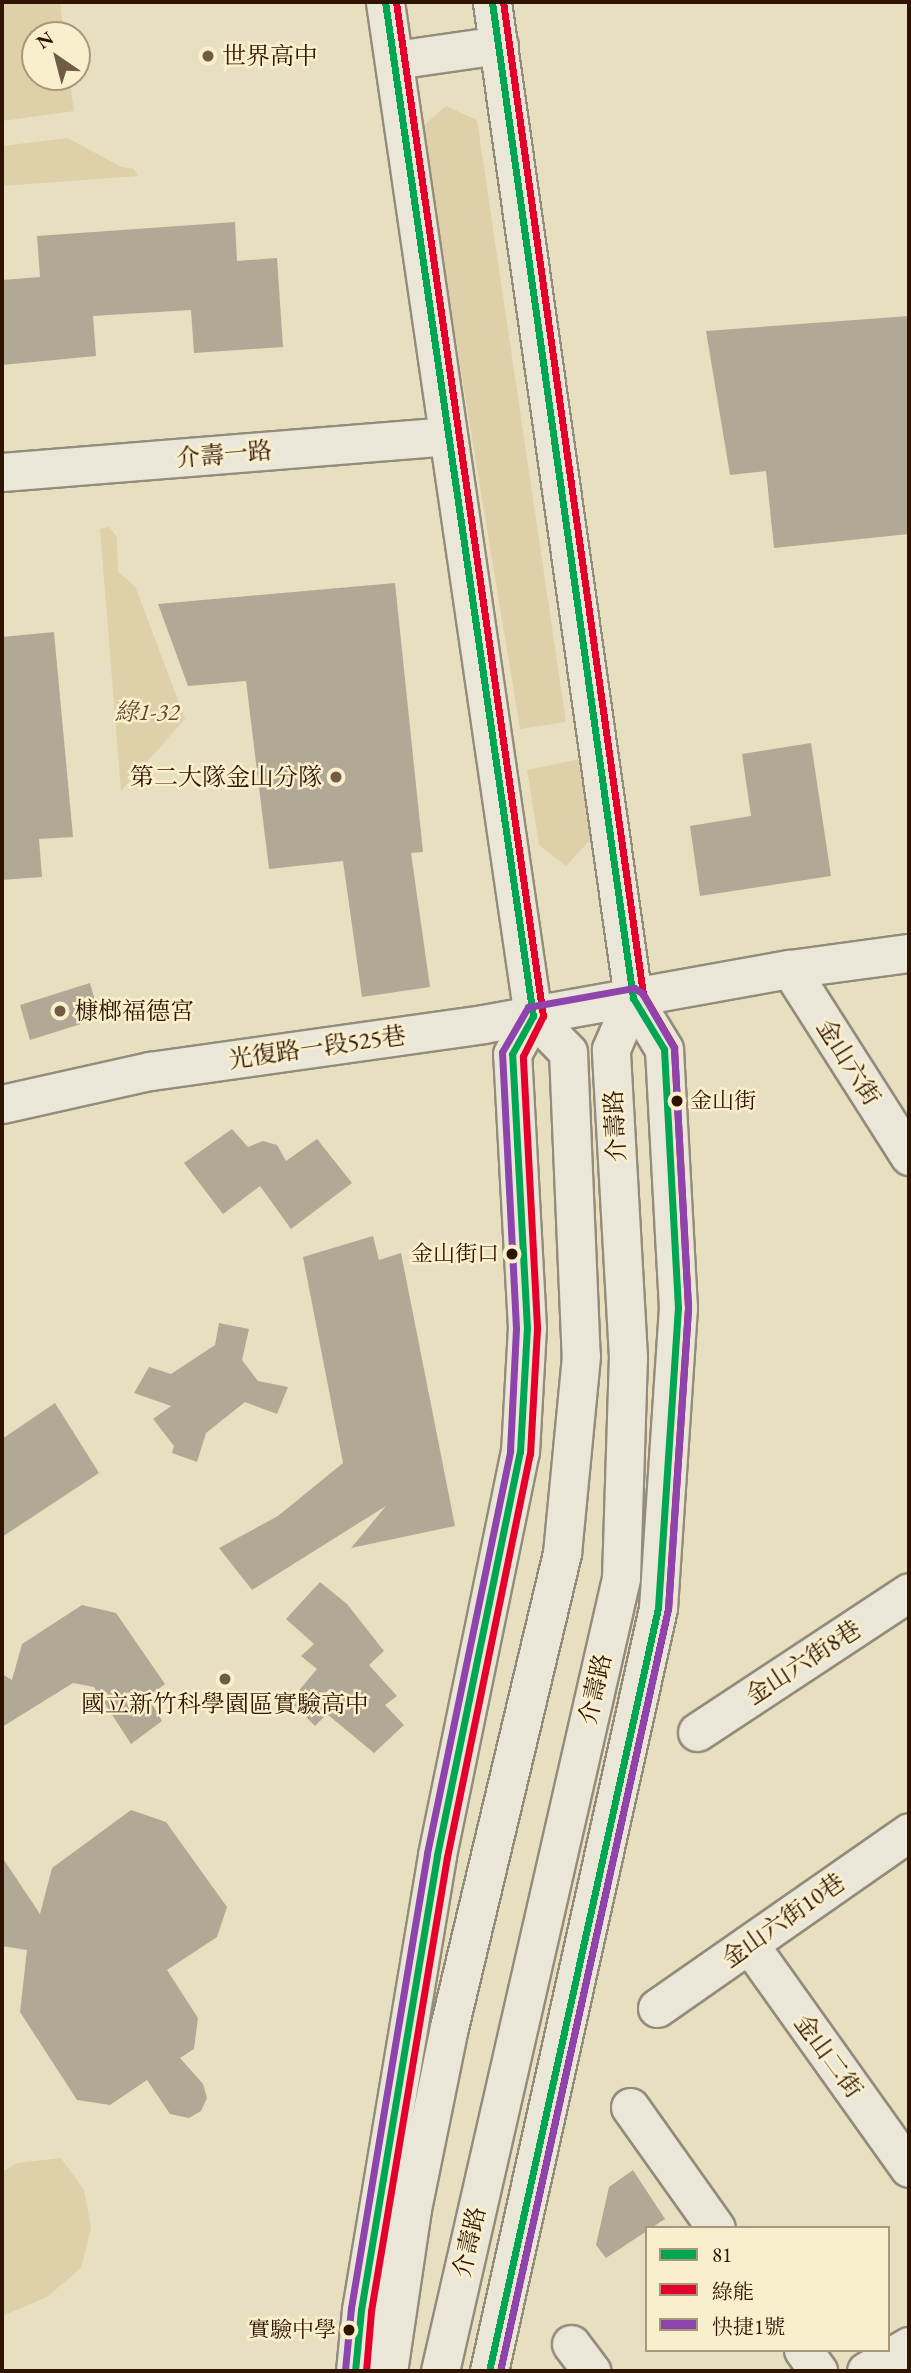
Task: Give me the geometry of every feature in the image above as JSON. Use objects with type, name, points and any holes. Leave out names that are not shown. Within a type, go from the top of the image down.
[{"type":"street","points":[[355,2371],[361,2310],[437,1855],[520,1452],[527,1328],[512,1054],[533,1016],[385,2]]},
{"type":"street","name":"介壽路","points":[[489,2371],[658,1608],[678,1308],[664,1049],[633,998],[492,2]]},
{"type":"street","points":[[395,60],[499,46]]},
{"type":"street","name":"介壽一路","points":[[2,472],[447,436]]},
{"type":"street","points":[[633,998],[790,969],[909,953]]},
{"type":"street","name":"金山六街","points":[[790,969],[909,1156]]},
{"type":"street","name":"介壽路","points":[[440,2371],[621,1578],[628,1357],[611,1049],[633,998]]},
{"type":"street","name":"光復路一段525巷","points":[[2,1104],[149,1071],[533,1016],[633,998]]},
{"type":"street","name":"介壽路","points":[[388,2371],[412,2209],[449,2027],[562,1553],[581,1356],[568,1052],[533,1016]]},
{"type":"street","name":"金山六街8巷","points":[[697,1732],[909,1592]]},
{"type":"street","name":"金山六街10巷","points":[[657,2008],[909,1833]]},
{"type":"street","name":"金山二街","points":[[749,1944],[909,2168]]},
{"type":"street","points":[[630,2107],[715,2226]]},
{"type":"street","points":[[866,2371],[909,2346]]},
{"type":"street","points":[[804,2352],[818,2371]]},
{"type":"green space","points":[[2,2],[60,2],[62,21],[21,21],[21,91],[71,91],[74,111],[2,121]]},
{"type":"green space","points":[[446,106],[477,120],[566,722],[520,729],[421,128]]},
{"type":"green space","points":[[68,138],[121,167],[134,169],[138,176],[2,186],[2,146]]},
{"type":"green space","name":"綠1-32","points":[[109,527],[117,537],[118,572],[135,586],[185,719],[121,791],[100,529]]},
{"type":"green space","points":[[580,759],[593,837],[566,866],[539,845],[527,770]]},
{"type":"green space","points":[[61,2158],[84,2190],[91,2228],[81,2268],[47,2297],[2,2316],[2,2172],[17,2163]]},
{"type":"building","points":[[235,222],[237,261],[277,258],[283,347],[194,353],[191,310],[93,316],[96,356],[2,365],[2,280],[40,277],[37,236]]},
{"type":"building","points":[[909,316],[909,534],[774,548],[766,471],[730,475],[706,331]]},
{"type":"building","points":[[395,583],[423,852],[411,853],[430,987],[362,997],[343,861],[269,869],[246,681],[188,686],[158,604]]},
{"type":"building","points":[[54,632],[73,837],[39,839],[42,877],[2,880],[2,637]]},
{"type":"building","points":[[811,743],[831,876],[700,896],[690,826],[751,816],[742,754]]},
{"type":"building","name":"槺榔福德宮","points":[[90,983],[100,1018],[30,1040],[20,1005]]},
{"type":"building","points":[[232,1129],[248,1147],[263,1141],[277,1145],[286,1161],[317,1139],[352,1183],[291,1229],[260,1186],[223,1214],[184,1163]]},
{"type":"building","points":[[373,1236],[379,1260],[401,1253],[455,1526],[351,1548],[386,1506],[252,1590],[219,1548],[278,1516],[343,1463],[303,1257]]},
{"type":"building","points":[[219,1323],[249,1329],[242,1360],[258,1381],[288,1387],[277,1414],[245,1402],[206,1433],[197,1462],[172,1453],[174,1446],[153,1419],[171,1406],[134,1393],[149,1367],[171,1374],[215,1345]]},
{"type":"building","points":[[55,1403],[99,1473],[2,1537],[2,1439]]},
{"type":"building","points":[[320,1582],[347,1604],[384,1651],[369,1665],[397,1696],[385,1705],[404,1725],[374,1753],[327,1714],[315,1726],[290,1701],[317,1669],[301,1656],[314,1644],[286,1619]]},
{"type":"building","points":[[82,1605],[116,1613],[165,1684],[148,1697],[162,1721],[131,1744],[94,1687],[73,1683],[2,1727],[2,1674],[12,1680],[22,1644]]},
{"type":"building","points":[[131,1810],[166,1822],[227,1907],[217,1937],[167,1970],[198,2018],[194,2049],[180,2058],[203,2084],[207,2098],[201,2111],[189,2118],[170,2114],[147,2080],[110,2105],[77,2100],[20,2012],[27,1950],[2,1946],[2,1857],[40,1914],[52,1868]]},
{"type":"building","points":[[633,2170],[665,2219],[654,2226],[645,2226],[645,2232],[606,2258],[596,2245],[609,2187]]},
{"type":"transit line","name":"81","points":[[355,2371],[361,2310],[437,1855],[520,1452],[527,1328],[512,1054],[533,1016],[385,2]]},
{"type":"transit line","name":"綠能","points":[[366,2371],[371,2311],[447,1857],[530,1454],[537,1327],[523,1056],[543,1016],[396,2]]},
{"type":"transit line","name":"81","points":[[489,2371],[658,1608],[678,1308],[664,1049],[633,998],[492,2]]},
{"type":"transit line","name":"綠能","points":[[500,2371],[668,1609],[688,1307],[674,1047],[643,994],[503,2]]},
{"type":"transit line","name":"快捷1號","points":[[345,2370],[351,2308],[427,1853],[510,1451],[516,1328],[502,1052],[528,1007],[634,988],[642,993],[674,1048],[688,1309],[668,1609],[500,2371]]},
{"type":"place","name":"世界高中","points":[[208,56]]},
{"type":"place","name":"第二大隊金山分隊","points":[[336,777]]},
{"type":"place","name":"槺榔福德宮","points":[[60,1011]]},
{"type":"place","name":"金山街","points":[[677,1101]]},
{"type":"place","name":"金山街口","points":[[512,1254]]},
{"type":"place","name":"國立新竹科學園區實驗高中","points":[[225,1679]]},
{"type":"place","name":"實驗中學","points":[[349,2330]]}]
